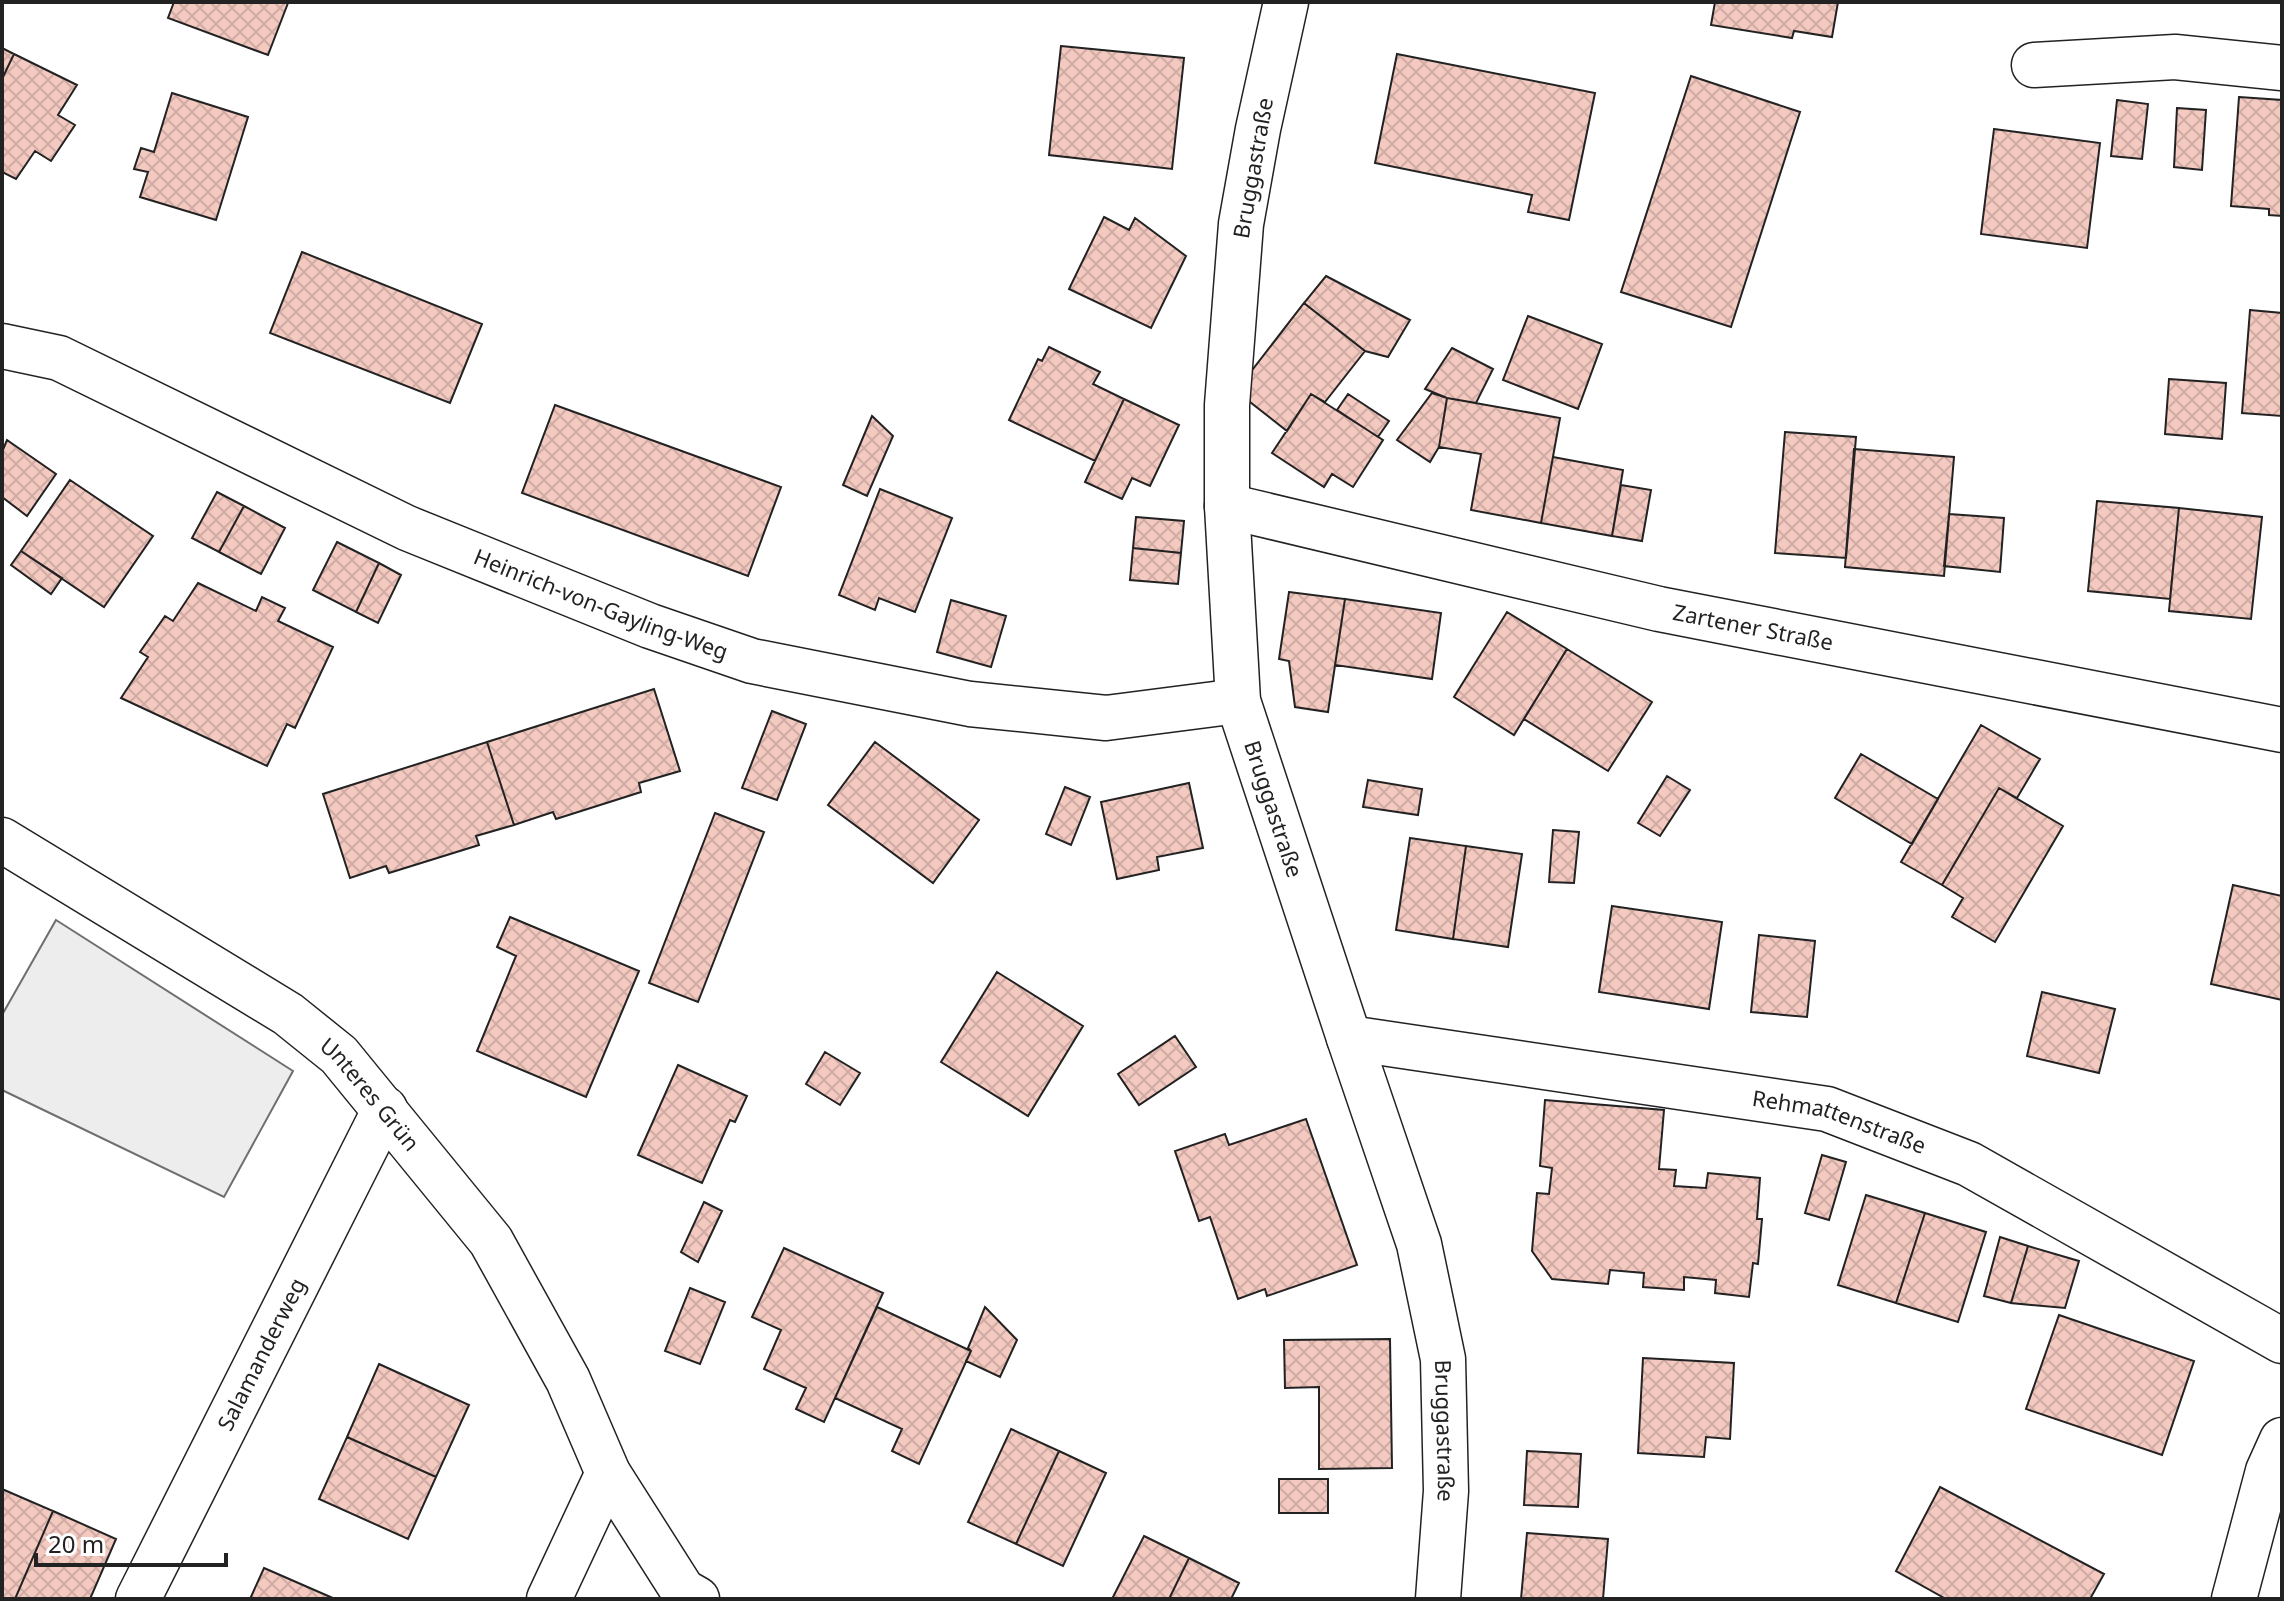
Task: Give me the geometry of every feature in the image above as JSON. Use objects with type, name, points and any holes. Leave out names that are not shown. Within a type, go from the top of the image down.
[{"type":"street","name":"Bruggastraße","points":[[1286,2],[1241,224],[1227,405],[1227,506],[1238,701],[1419,1244],[1443,1359],[1446,1491],[1438,1599]]},
{"type":"street","points":[[2034,65],[2175,57],[2282,68]]},
{"type":"street","name":"Heinrich-von-Gayling-Weg","points":[[2,346],[59,358],[407,528],[650,626],[752,661],[970,704],[1106,718],[1238,701]]},
{"type":"street","name":"Zartener Straße","points":[[1227,506],[1659,609],[2282,730]]},
{"type":"street","name":"Unteres Grün","points":[[2,840],[288,1014],[339,1055],[491,1241],[568,1380],[608,1473],[683,1591],[697,1599]]},
{"type":"street","name":"Rehmattenstraße","points":[[1349,1038],[1827,1109],[1969,1164],[2282,1341]]},
{"type":"street","name":"Salamanderweg","points":[[138,1599],[385,1109]]},
{"type":"street","points":[[2234,1599],[2277,1463]]},
{"type":"street","points":[[549,1599],[608,1473]]},
{"type":"shaded area","points":[[56,920],[293,1071],[224,1197],[2,1090],[2,1015]]},
{"type":"building","points":[[174,2],[288,3],[268,55],[168,18]]},
{"type":"building","points":[[1715,2],[1838,2],[1832,37],[1794,31],[1792,38],[1711,25]]},
{"type":"building","points":[[1061,46],[1184,58],[1172,169],[1049,155]]},
{"type":"building","points":[[2,48],[14,54],[2,79]]},
{"type":"building","points":[[14,54],[77,85],[58,115],[75,125],[51,161],[35,151],[16,179],[2,172],[2,79]]},
{"type":"building","points":[[1397,54],[1595,93],[1569,220],[1528,212],[1532,195],[1375,163]]},
{"type":"building","points":[[1691,76],[1800,112],[1731,327],[1621,292]]},
{"type":"building","points":[[172,93],[248,117],[216,220],[140,197],[148,172],[134,169],[141,148],[154,152]]},
{"type":"building","points":[[2239,97],[2282,100],[2282,216],[2269,215],[2269,209],[2231,206]]},
{"type":"building","points":[[2117,100],[2148,104],[2142,159],[2111,156]]},
{"type":"building","points":[[2177,108],[2206,110],[2202,170],[2174,167]]},
{"type":"building","points":[[1994,129],[2100,143],[2087,248],[1981,234]]},
{"type":"building","points":[[1104,217],[1129,230],[1135,218],[1186,256],[1151,328],[1069,289]]},
{"type":"building","points":[[302,252],[482,324],[450,403],[270,333]]},
{"type":"building","points":[[1326,276],[1410,320],[1388,357],[1365,351],[1304,303]]},
{"type":"building","points":[[1304,303],[1365,351],[1325,402],[1311,394],[1287,431],[1236,391]]},
{"type":"building","points":[[2250,310],[2282,313],[2282,416],[2242,413]]},
{"type":"building","points":[[1528,316],[1602,344],[1578,409],[1503,380]]},
{"type":"building","points":[[1049,347],[1100,372],[1093,384],[1124,399],[1095,461],[1009,420],[1038,359],[1042,361]]},
{"type":"building","points":[[1452,348],[1493,369],[1476,403],[1447,398],[1425,389]]},
{"type":"building","points":[[2169,379],[2226,383],[2222,439],[2165,434]]},
{"type":"building","points":[[1432,393],[1447,398],[1439,447],[1430,462],[1397,440]]},
{"type":"building","points":[[1311,394],[1383,440],[1353,487],[1332,474],[1324,487],[1272,453]]},
{"type":"building","points":[[1348,394],[1389,421],[1378,437],[1337,410]]},
{"type":"building","points":[[1447,398],[1560,418],[1541,523],[1471,510],[1481,454],[1439,447]]},
{"type":"building","points":[[1124,399],[1179,425],[1150,486],[1132,478],[1122,499],[1085,482]]},
{"type":"building","points":[[555,405],[781,487],[748,576],[522,493]]},
{"type":"building","points":[[872,416],[893,436],[867,496],[843,485]]},
{"type":"building","points":[[1785,432],[1856,437],[1846,558],[1775,553]]},
{"type":"building","points":[[7,440],[56,474],[27,516],[2,497],[2,452]]},
{"type":"building","points":[[1854,449],[1954,457],[1944,576],[1845,567]]},
{"type":"building","points":[[1553,457],[1623,470],[1612,536],[1541,523]]},
{"type":"building","points":[[70,480],[153,536],[104,607],[21,551]]},
{"type":"building","points":[[1621,485],[1651,490],[1642,541],[1612,536]]},
{"type":"building","points":[[880,489],[952,518],[915,612],[879,598],[875,610],[839,595]]},
{"type":"building","points":[[217,492],[244,506],[219,552],[192,538]]},
{"type":"building","points":[[2097,501],[2179,508],[2170,599],[2088,591]]},
{"type":"building","points":[[244,506],[285,528],[261,574],[219,552]]},
{"type":"building","points":[[2179,508],[2262,517],[2251,619],[2169,611]]},
{"type":"building","points":[[1949,514],[2004,518],[2000,572],[1944,566]]},
{"type":"building","points":[[1136,517],[1184,521],[1181,553],[1133,548]]},
{"type":"building","points":[[337,542],[379,563],[356,612],[313,590]]},
{"type":"building","points":[[1133,548],[1181,553],[1178,584],[1130,580]]},
{"type":"building","points":[[21,551],[62,578],[51,594],[11,565]]},
{"type":"building","points":[[379,563],[401,575],[378,623],[356,612]]},
{"type":"building","points":[[198,583],[256,611],[262,597],[285,608],[278,621],[333,647],[295,728],[287,724],[267,766],[121,698],[148,657],[140,652],[165,616],[173,621]]},
{"type":"building","points":[[1289,592],[1345,599],[1328,712],[1295,707],[1289,661],[1279,659]]},
{"type":"building","points":[[1345,599],[1441,613],[1432,679],[1335,665]]},
{"type":"building","points":[[951,600],[1006,616],[991,667],[937,652]]},
{"type":"building","points":[[1507,612],[1567,649],[1514,735],[1454,697]]},
{"type":"building","points":[[1567,649],[1652,702],[1608,771],[1524,719]]},
{"type":"building","points":[[654,689],[680,771],[639,783],[641,792],[556,819],[553,812],[514,825],[487,742]]},
{"type":"building","points":[[772,711],[806,724],[777,800],[742,788]]},
{"type":"building","points":[[1981,725],[2040,759],[2017,798],[1999,788],[1942,885],[1901,862]]},
{"type":"building","points":[[487,742],[514,825],[476,836],[479,845],[389,873],[386,866],[350,878],[323,794]]},
{"type":"building","points":[[875,742],[979,820],[933,883],[828,805]]},
{"type":"building","points":[[1861,754],[1938,799],[1912,844],[1835,798]]},
{"type":"building","points":[[1667,776],[1690,790],[1660,836],[1638,823]]},
{"type":"building","points":[[1368,780],[1422,789],[1418,815],[1363,807]]},
{"type":"building","points":[[1189,783],[1203,848],[1157,857],[1159,870],[1117,879],[1101,802]]},
{"type":"building","points":[[1065,787],[1090,797],[1071,845],[1046,834]]},
{"type":"building","points":[[1999,788],[2063,826],[1995,942],[1952,917],[1963,898],[1942,885]]},
{"type":"building","points":[[715,813],[764,832],[698,1002],[649,983]]},
{"type":"building","points":[[1553,830],[1579,832],[1574,883],[1549,882]]},
{"type":"building","points":[[1410,838],[1466,846],[1453,939],[1396,930]]},
{"type":"building","points":[[1466,846],[1522,854],[1508,947],[1453,939]]},
{"type":"building","points":[[2233,885],[2282,896],[2282,1000],[2211,984]]},
{"type":"building","points":[[1612,906],[1722,922],[1709,1009],[1599,992]]},
{"type":"building","points":[[510,917],[639,971],[586,1097],[477,1051],[516,956],[497,947]]},
{"type":"building","points":[[1759,935],[1815,941],[1807,1017],[1751,1012]]},
{"type":"building","points":[[997,972],[1083,1026],[1028,1116],[941,1062]]},
{"type":"building","points":[[2042,992],[2115,1009],[2099,1073],[2027,1056]]},
{"type":"building","points":[[1175,1036],[1196,1067],[1139,1105],[1118,1074]]},
{"type":"building","points":[[825,1052],[860,1073],[840,1105],[806,1084]]},
{"type":"building","points":[[678,1065],[747,1096],[735,1122],[730,1120],[702,1183],[638,1155]]},
{"type":"building","points":[[1545,1100],[1664,1110],[1659,1169],[1676,1170],[1674,1186],[1706,1188],[1708,1173],[1760,1178],[1757,1219],[1762,1219],[1758,1264],[1753,1263],[1749,1297],[1715,1293],[1716,1280],[1684,1277],[1684,1290],[1643,1287],[1644,1273],[1610,1270],[1608,1284],[1552,1279],[1532,1251],[1537,1193],[1549,1194],[1552,1168],[1540,1166]]},
{"type":"building","points":[[1306,1119],[1357,1265],[1267,1296],[1265,1289],[1238,1299],[1210,1217],[1199,1221],[1175,1151],[1225,1134],[1229,1145]]},
{"type":"building","points":[[1822,1155],[1846,1162],[1829,1220],[1805,1213]]},
{"type":"building","points":[[1866,1195],[1925,1213],[1896,1303],[1838,1285]]},
{"type":"building","points":[[704,1202],[722,1211],[698,1262],[681,1252]]},
{"type":"building","points":[[1925,1213],[1986,1232],[1958,1322],[1896,1303]]},
{"type":"building","points":[[2000,1237],[2028,1246],[2011,1303],[1984,1296]]},
{"type":"building","points":[[2028,1246],[2079,1261],[2065,1308],[2011,1303]]},
{"type":"building","points":[[784,1248],[883,1293],[824,1422],[796,1409],[806,1388],[764,1369],[781,1330],[752,1317]]},
{"type":"building","points":[[690,1288],[725,1302],[700,1364],[665,1351]]},
{"type":"building","points":[[877,1307],[971,1351],[919,1464],[892,1451],[902,1429],[835,1398]]},
{"type":"building","points":[[985,1307],[1017,1340],[1000,1377],[966,1361],[971,1351],[968,1348]]},
{"type":"building","points":[[2059,1315],[2194,1361],[2162,1455],[2026,1409]]},
{"type":"building","points":[[1390,1339],[1392,1468],[1319,1469],[1319,1387],[1285,1388],[1284,1340]]},
{"type":"building","points":[[1643,1358],[1734,1363],[1730,1439],[1706,1437],[1704,1457],[1638,1453]]},
{"type":"building","points":[[379,1364],[469,1405],[436,1477],[347,1437]]},
{"type":"building","points":[[1011,1429],[1059,1451],[1016,1544],[968,1522]]},
{"type":"building","points":[[347,1437],[436,1477],[408,1539],[319,1499]]},
{"type":"building","points":[[1059,1451],[1106,1473],[1063,1566],[1016,1544]]},
{"type":"building","points":[[1527,1451],[1581,1454],[1578,1507],[1524,1505]]},
{"type":"building","points":[[1279,1479],[1328,1479],[1328,1513],[1279,1513]]},
{"type":"building","points":[[1940,1487],[2104,1574],[2090,1599],[1946,1599],[1896,1571]]},
{"type":"building","points":[[2,1489],[53,1511],[15,1599],[2,1599]]},
{"type":"building","points":[[53,1511],[116,1539],[90,1599],[15,1599]]},
{"type":"building","points":[[1527,1533],[1608,1539],[1603,1599],[1521,1599]]},
{"type":"building","points":[[1144,1536],[1189,1558],[1169,1599],[1112,1599]]},
{"type":"building","points":[[1189,1558],[1239,1583],[1231,1599],[1169,1599]]},
{"type":"building","points":[[264,1568],[335,1599],[250,1599]]}]
